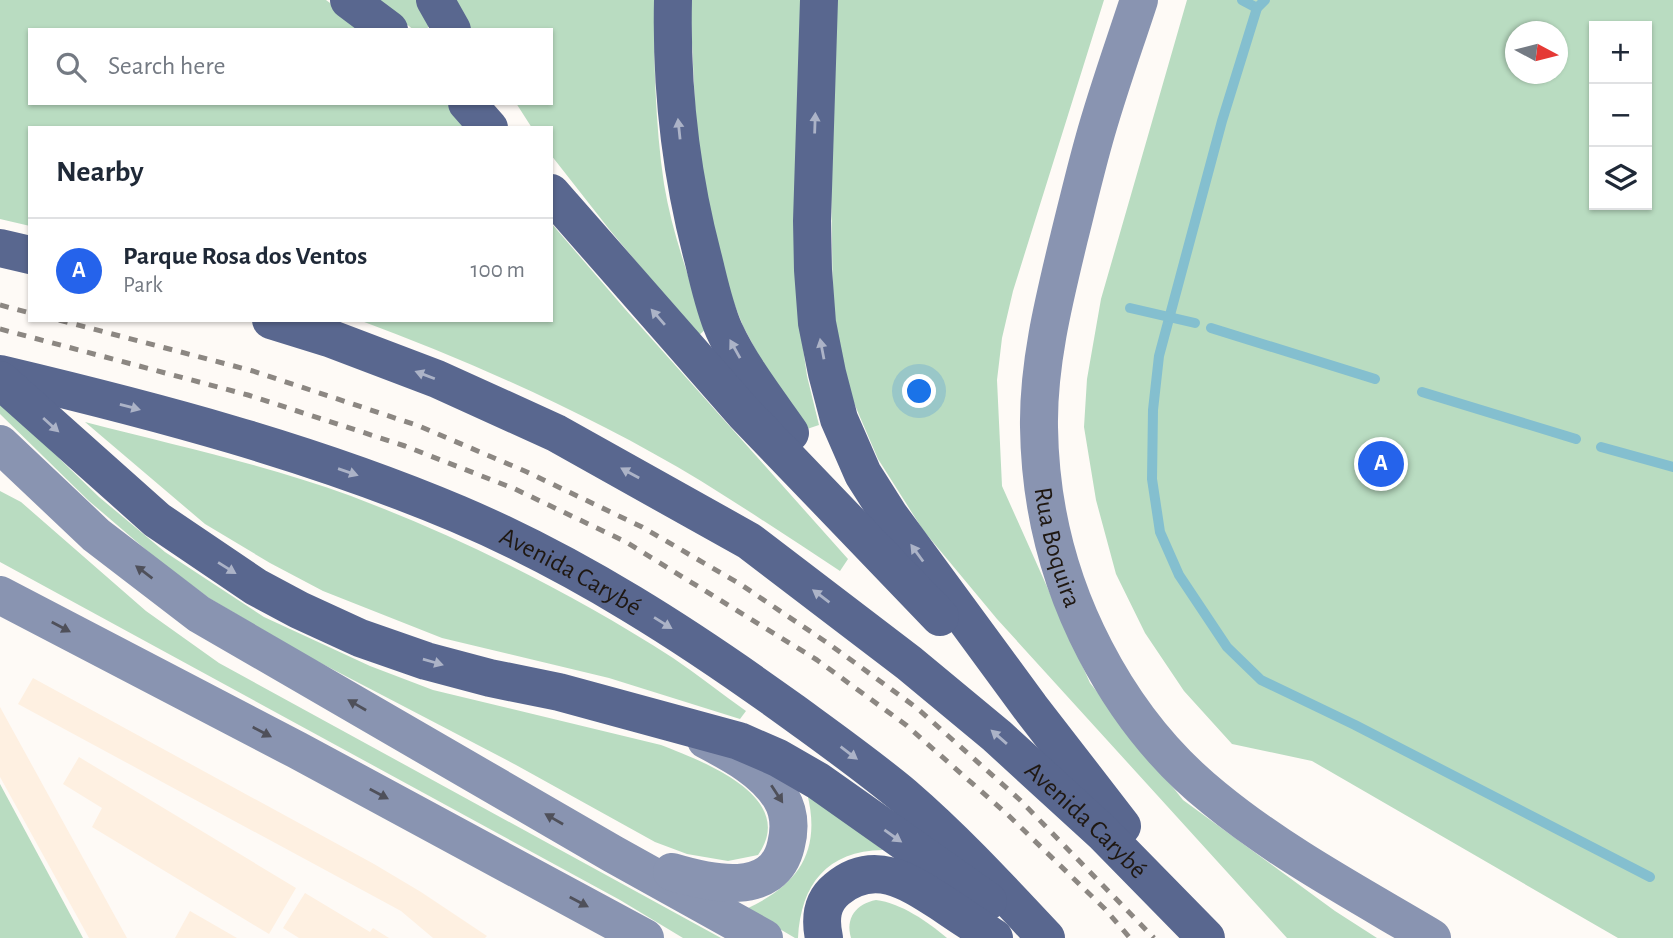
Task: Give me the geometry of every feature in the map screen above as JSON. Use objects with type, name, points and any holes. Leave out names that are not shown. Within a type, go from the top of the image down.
[{"type":"highway","points":[[349,0],[386,28]]},
{"type":"highway","points":[[435,0],[451,28]]},
{"type":"highway","points":[[673,0],[676,95],[683,164],[696,233],[724,329],[765,397],[872,545]]},
{"type":"highway","points":[[819,0],[813,270],[817,323],[839,419],[863,474],[889,515],[1030,707],[1208,938]]},
{"type":"highway","points":[[469,105],[487,126]]},
{"type":"highway","points":[[500,105],[513,126]]},
{"type":"highway","points":[[557,196],[654,313],[744,413],[1030,707]]},
{"type":"highway","points":[[0,248],[28,255]]},
{"type":"highway","name":"Avenida Carybé","points":[[277,322],[329,338],[437,379],[556,432],[748,541],[909,663],[998,736],[1103,833],[1208,938]]},
{"type":"highway","name":"Avenida Carybé","points":[[0,374],[279,447],[461,515],[596,583],[663,622],[722,661],[850,754],[953,841],[1044,938]]},
{"type":"highway","points":[[0,380],[157,520],[256,587],[299,610],[360,638],[426,660],[636,712],[739,741],[778,758],[818,781],[896,838],[1044,938]]},
{"type":"highway","points":[[824,938],[821,925],[823,909],[830,895],[843,884],[861,876],[878,874],[896,876],[913,884],[994,938]]},
{"type":"main road","name":"Rua Boquira","points":[[1139,0],[1094,137],[1058,284],[1042,366],[1038,427],[1043,492],[1063,582],[1077,616],[1122,697],[1165,752],[1212,797],[1284,852],[1432,938]]},
{"type":"main road","points":[[0,444],[96,536],[199,614],[764,938]]},
{"type":"main road","points":[[0,469],[23,479],[60,503]]},
{"type":"main road","points":[[0,595],[297,750],[645,938]]},
{"type":"main road","points":[[613,853],[695,879],[716,883],[741,883],[762,877],[776,866],[785,852],[789,833],[788,816],[782,799],[753,769],[733,754],[706,740],[636,712]]},
{"type":"shaded area","points":[[33,678],[374,864],[487,936],[433,938],[401,911],[18,704]]},
{"type":"shaded area","points":[[0,707],[127,938],[89,938],[0,777]]},
{"type":"shaded area","points":[[79,757],[296,888],[269,934],[92,827],[102,808],[63,784]]},
{"type":"shaded area","points":[[305,893],[370,932],[373,928],[389,938],[299,938],[283,928]]},
{"type":"shaded area","points":[[190,911],[237,938],[175,938]]},
{"type":"green space","points":[[0,0],[326,0],[363,28],[28,28],[28,105],[448,105],[466,126],[28,126],[28,226],[0,219]]},
{"type":"green space","points":[[375,0],[417,0],[429,24],[428,28],[411,28]]},
{"type":"green space","points":[[452,0],[654,0],[656,92],[664,184],[682,257],[706,329],[698,336],[553,158],[553,126],[531,126],[517,105],[553,105],[553,28],[469,28]]},
{"type":"green space","points":[[690,0],[803,0],[798,312],[807,376],[819,425],[804,430],[784,403],[743,326],[722,273],[697,149]]},
{"type":"green space","points":[[834,0],[1104,0],[1013,291],[1002,338],[997,380],[1002,486],[1090,683],[1183,800],[1335,911],[1377,938],[1287,938],[997,619],[923,530],[878,459],[848,389],[833,313],[830,107]]},
{"type":"green space","points":[[1187,0],[1673,0],[1673,938],[1618,938],[1312,761],[1232,744],[1184,691],[1145,633],[1116,574],[1096,500],[1084,427],[1087,379],[1101,299]]},
{"type":"green space","points":[[553,225],[848,559],[840,571],[754,514],[660,457],[576,413],[447,355],[364,322],[553,322]]},
{"type":"green space","points":[[0,401],[99,497],[165,552],[264,617],[370,666],[433,690],[661,745],[721,772],[740,784],[756,799],[766,816],[767,834],[758,855],[728,861],[687,854],[655,842],[516,765],[311,658],[209,598],[158,560],[89,501],[0,414]]},
{"type":"green space","points":[[85,422],[285,474],[393,512],[516,568],[596,611],[673,658],[746,711],[740,719],[609,678],[442,638],[323,591],[205,524]]},
{"type":"green space","points":[[0,491],[21,502],[146,611],[219,663],[721,938],[683,938],[620,900],[0,562]]},
{"type":"green space","points":[[0,784],[83,938],[0,938]]},
{"type":"green space","points":[[807,793],[883,850],[847,857],[832,864],[821,874],[811,887],[800,919],[798,938],[795,938],[746,909],[780,889],[802,864],[811,833]]},
{"type":"green space","points":[[876,900],[904,909],[947,938],[851,938],[850,924],[854,913],[863,905]]},
{"type":"waterway","points":[[1242,0],[1257,8]]},
{"type":"waterway","points":[[1265,0],[1257,8],[1222,121],[1159,356],[1153,410],[1152,479],[1160,532],[1179,575],[1227,647],[1261,680],[1355,725],[1650,877]]},
{"type":"waterway","points":[[1130,308],[1195,323]]},
{"type":"waterway","points":[[1211,328],[1375,379]]},
{"type":"waterway","points":[[1422,392],[1576,439]]},
{"type":"waterway","points":[[1601,447],[1673,467]]},
{"type":"railway","points":[[0,305],[28,312]]},
{"type":"railway","points":[[67,322],[253,371],[419,426],[527,472],[642,527],[740,584],[917,708],[1020,800],[1154,938]]},
{"type":"railway","points":[[0,329],[248,395],[405,446],[515,489],[626,542],[817,660],[906,725],[1007,814],[1105,909],[1130,938]]},
{"type":"place","name":"Parque Rosa dos Ventos","points":[[1381,464]]}]
